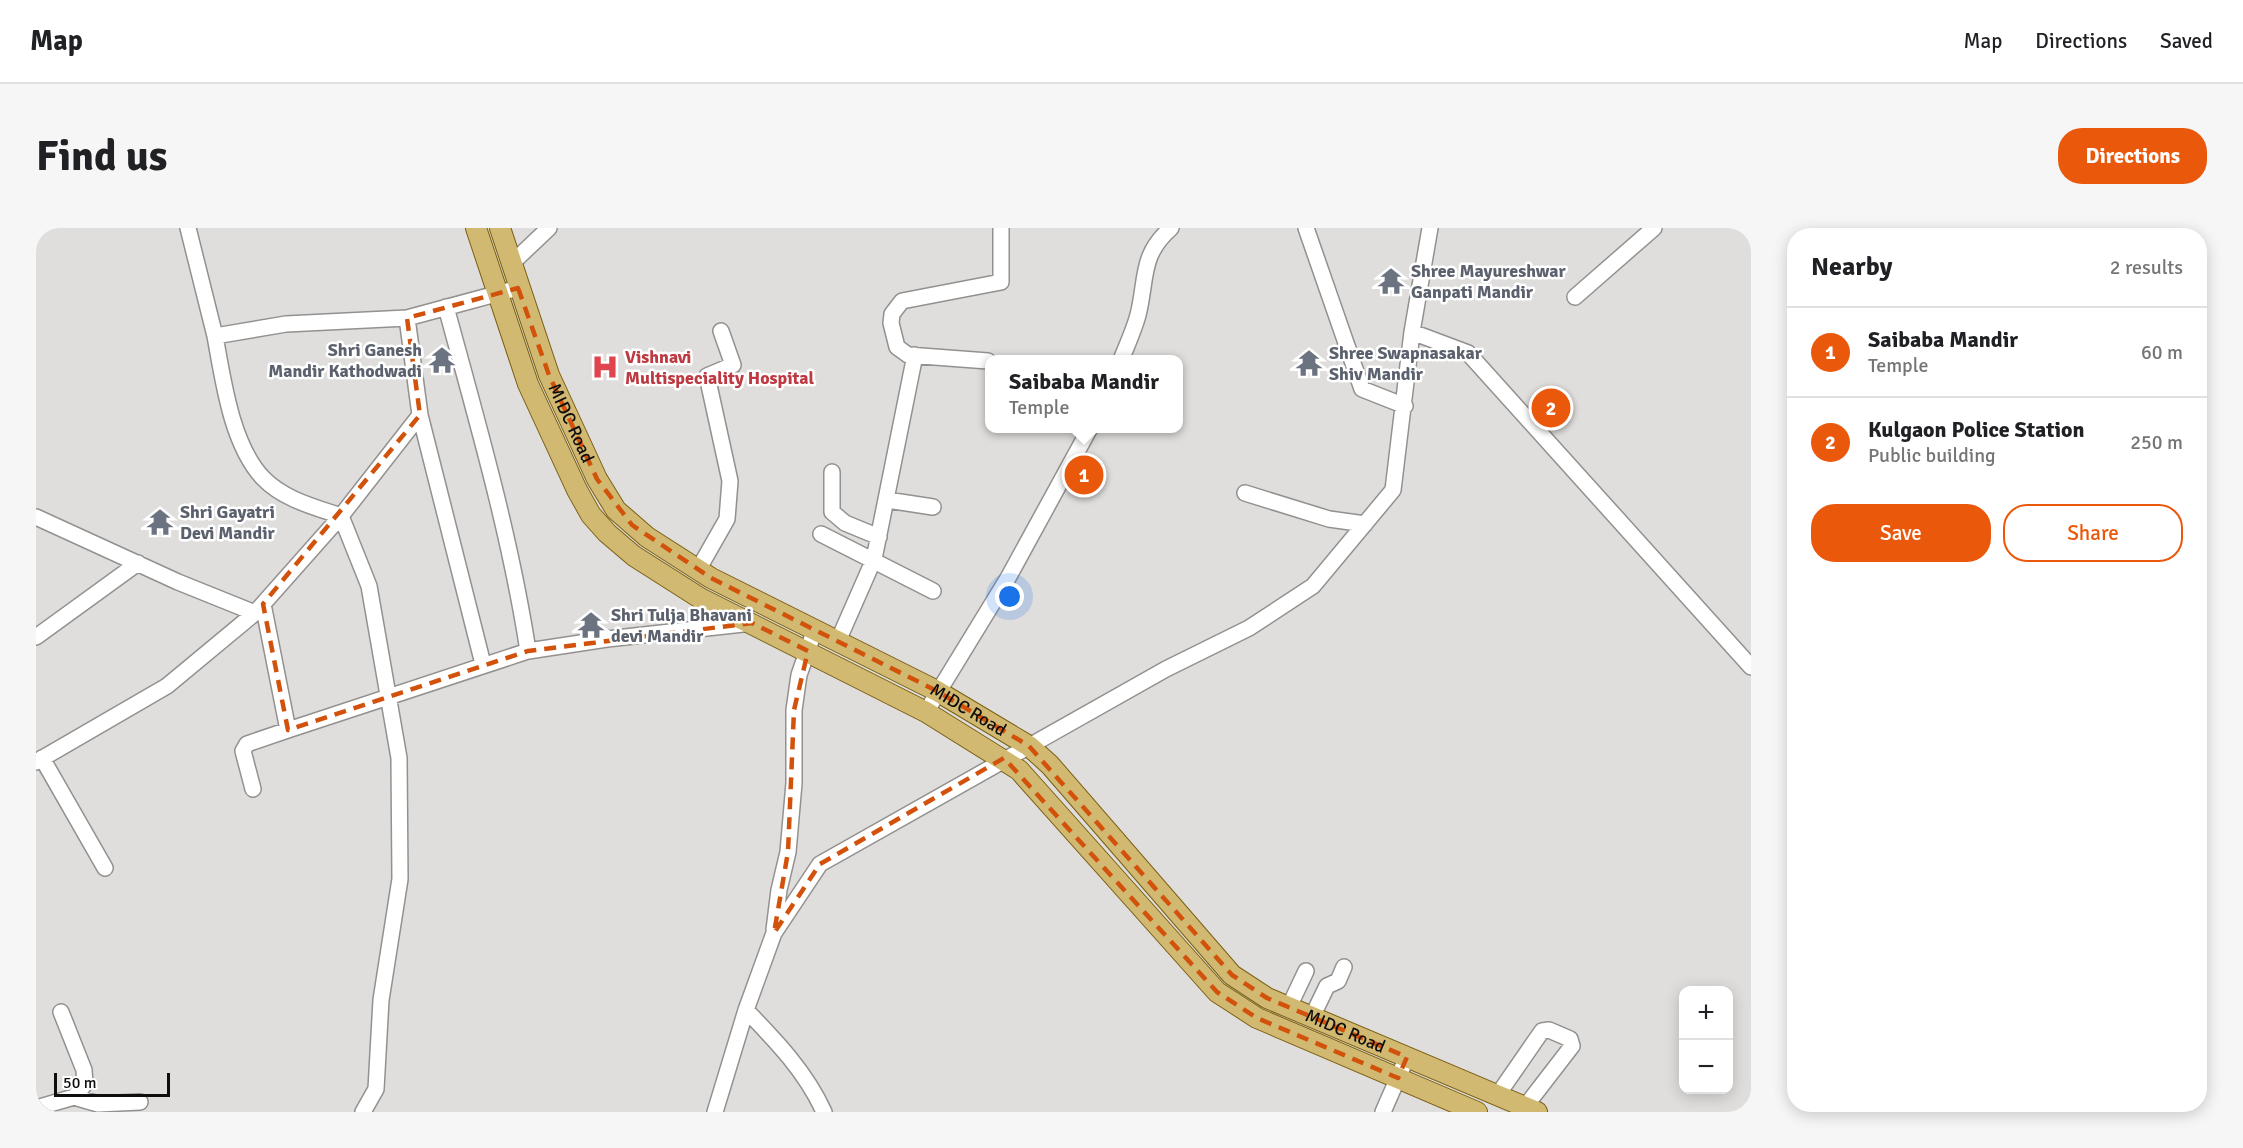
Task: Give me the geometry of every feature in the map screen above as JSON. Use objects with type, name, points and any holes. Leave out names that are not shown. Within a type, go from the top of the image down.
[{"type":"main road","name":"MIDC Road","points":[[476,228],[496,294],[528,384],[577,490],[591,515],[634,556],[700,598],[926,712],[1004,758],[1019,770],[1217,992],[1257,1018],[1477,1112]]},
{"type":"main road","name":"MIDC Road","points":[[500,228],[518,288],[549,375],[597,479],[616,510],[647,537],[698,570],[937,692],[1029,746],[1050,765],[1121,850],[1232,975],[1267,998],[1531,1110]]},
{"type":"main road","points":[[1104,864],[1121,850]]},
{"type":"street","points":[[188,228],[215,336],[225,391],[241,442],[263,478],[298,502],[341,516]]},
{"type":"street","points":[[511,264],[549,228]]},
{"type":"street","points":[[985,361],[902,352],[894,340],[891,322],[896,308],[909,298],[1001,282],[1001,228]]},
{"type":"street","points":[[1123,355],[1138,314],[1146,264],[1151,250],[1171,228]]},
{"type":"street","points":[[1306,228],[1362,389],[1405,406]]},
{"type":"street","points":[[774,933],[820,864],[1004,758],[1166,669],[1249,628],[1313,586],[1393,490],[1405,406],[1412,332],[1430,228]]},
{"type":"street","points":[[1575,297],[1654,228]]},
{"type":"street","points":[[215,336],[286,324],[407,318],[518,288]]},
{"type":"street","points":[[446,307],[504,519],[517,580],[528,651]]},
{"type":"street","points":[[407,318],[420,415],[483,664]]},
{"type":"street","points":[[698,570],[727,519],[730,481],[706,376],[733,366],[720,331]]},
{"type":"street","points":[[1412,332],[1468,353],[1751,667]]},
{"type":"street","points":[[838,641],[874,559],[915,355]]},
{"type":"street","points":[[105,868],[39,760],[167,686],[259,609],[341,516],[420,415]]},
{"type":"street","points":[[926,712],[1008,578],[1088,433]]},
{"type":"street","points":[[832,472],[832,512],[845,523],[879,537]]},
{"type":"street","points":[[1245,493],[1329,519],[1365,524]]},
{"type":"street","points":[[887,500],[933,507]]},
{"type":"street","points":[[341,516],[369,586],[399,758],[400,879],[381,1000],[376,1089],[363,1112]]},
{"type":"street","points":[[36,517],[138,562],[259,609]]},
{"type":"street","points":[[820,534],[874,559],[933,591]]},
{"type":"street","points":[[36,637],[138,562]]},
{"type":"street","points":[[259,609],[288,730]]},
{"type":"street","points":[[253,789],[243,751],[247,744],[483,664],[528,651],[607,639],[752,623]]},
{"type":"street","points":[[715,1112],[746,1010],[774,933],[779,890],[788,852],[799,675],[816,629]]},
{"type":"street","points":[[1312,1017],[1327,986],[1338,981],[1344,967]]},
{"type":"street","points":[[1289,1007],[1306,971]]},
{"type":"street","points":[[746,1010],[780,1045],[805,1077],[825,1112]]},
{"type":"street","points":[[61,1012],[84,1070],[85,1084],[74,1097]]},
{"type":"street","points":[[1497,1096],[1542,1032],[1549,1030],[1570,1039],[1572,1047],[1531,1110]]},
{"type":"street","points":[[1383,1112],[1407,1057]]},
{"type":"street","points":[[36,1108],[74,1097],[98,1104],[140,1102]]},
{"type":"highlighted area","points":[[518,288],[549,375],[597,479],[632,525],[711,578],[937,691],[1029,746],[1232,975],[1267,998],[1407,1057],[1398,1078],[1257,1018],[1217,992],[1004,758],[820,864],[774,933],[788,852],[794,710],[808,651],[752,623],[528,651],[288,730],[263,604],[420,415],[407,318]]},
{"type":"place","name":"Shree Mayureshwar Ganpati Mandir","points":[[1391,281]]},
{"type":"place","name":"Shri Ganesh Mandir Kathodwadi","points":[[442,360]]},
{"type":"place","name":"Shree Swapnasakar Shiv Mandir","points":[[1309,363]]},
{"type":"place","name":"Vishnavi Multispeciality Hospital","points":[[605,367]]},
{"type":"place","name":"Kulgaon Police Station","points":[[1551,408]]},
{"type":"place","name":"Saibaba Mandir","points":[[1084,475]]},
{"type":"place","name":"Shri Gayatri Devi Mandir","points":[[160,522]]},
{"type":"place","name":"Shri Tulja Bhavani devi Mandir","points":[[591,625]]}]
